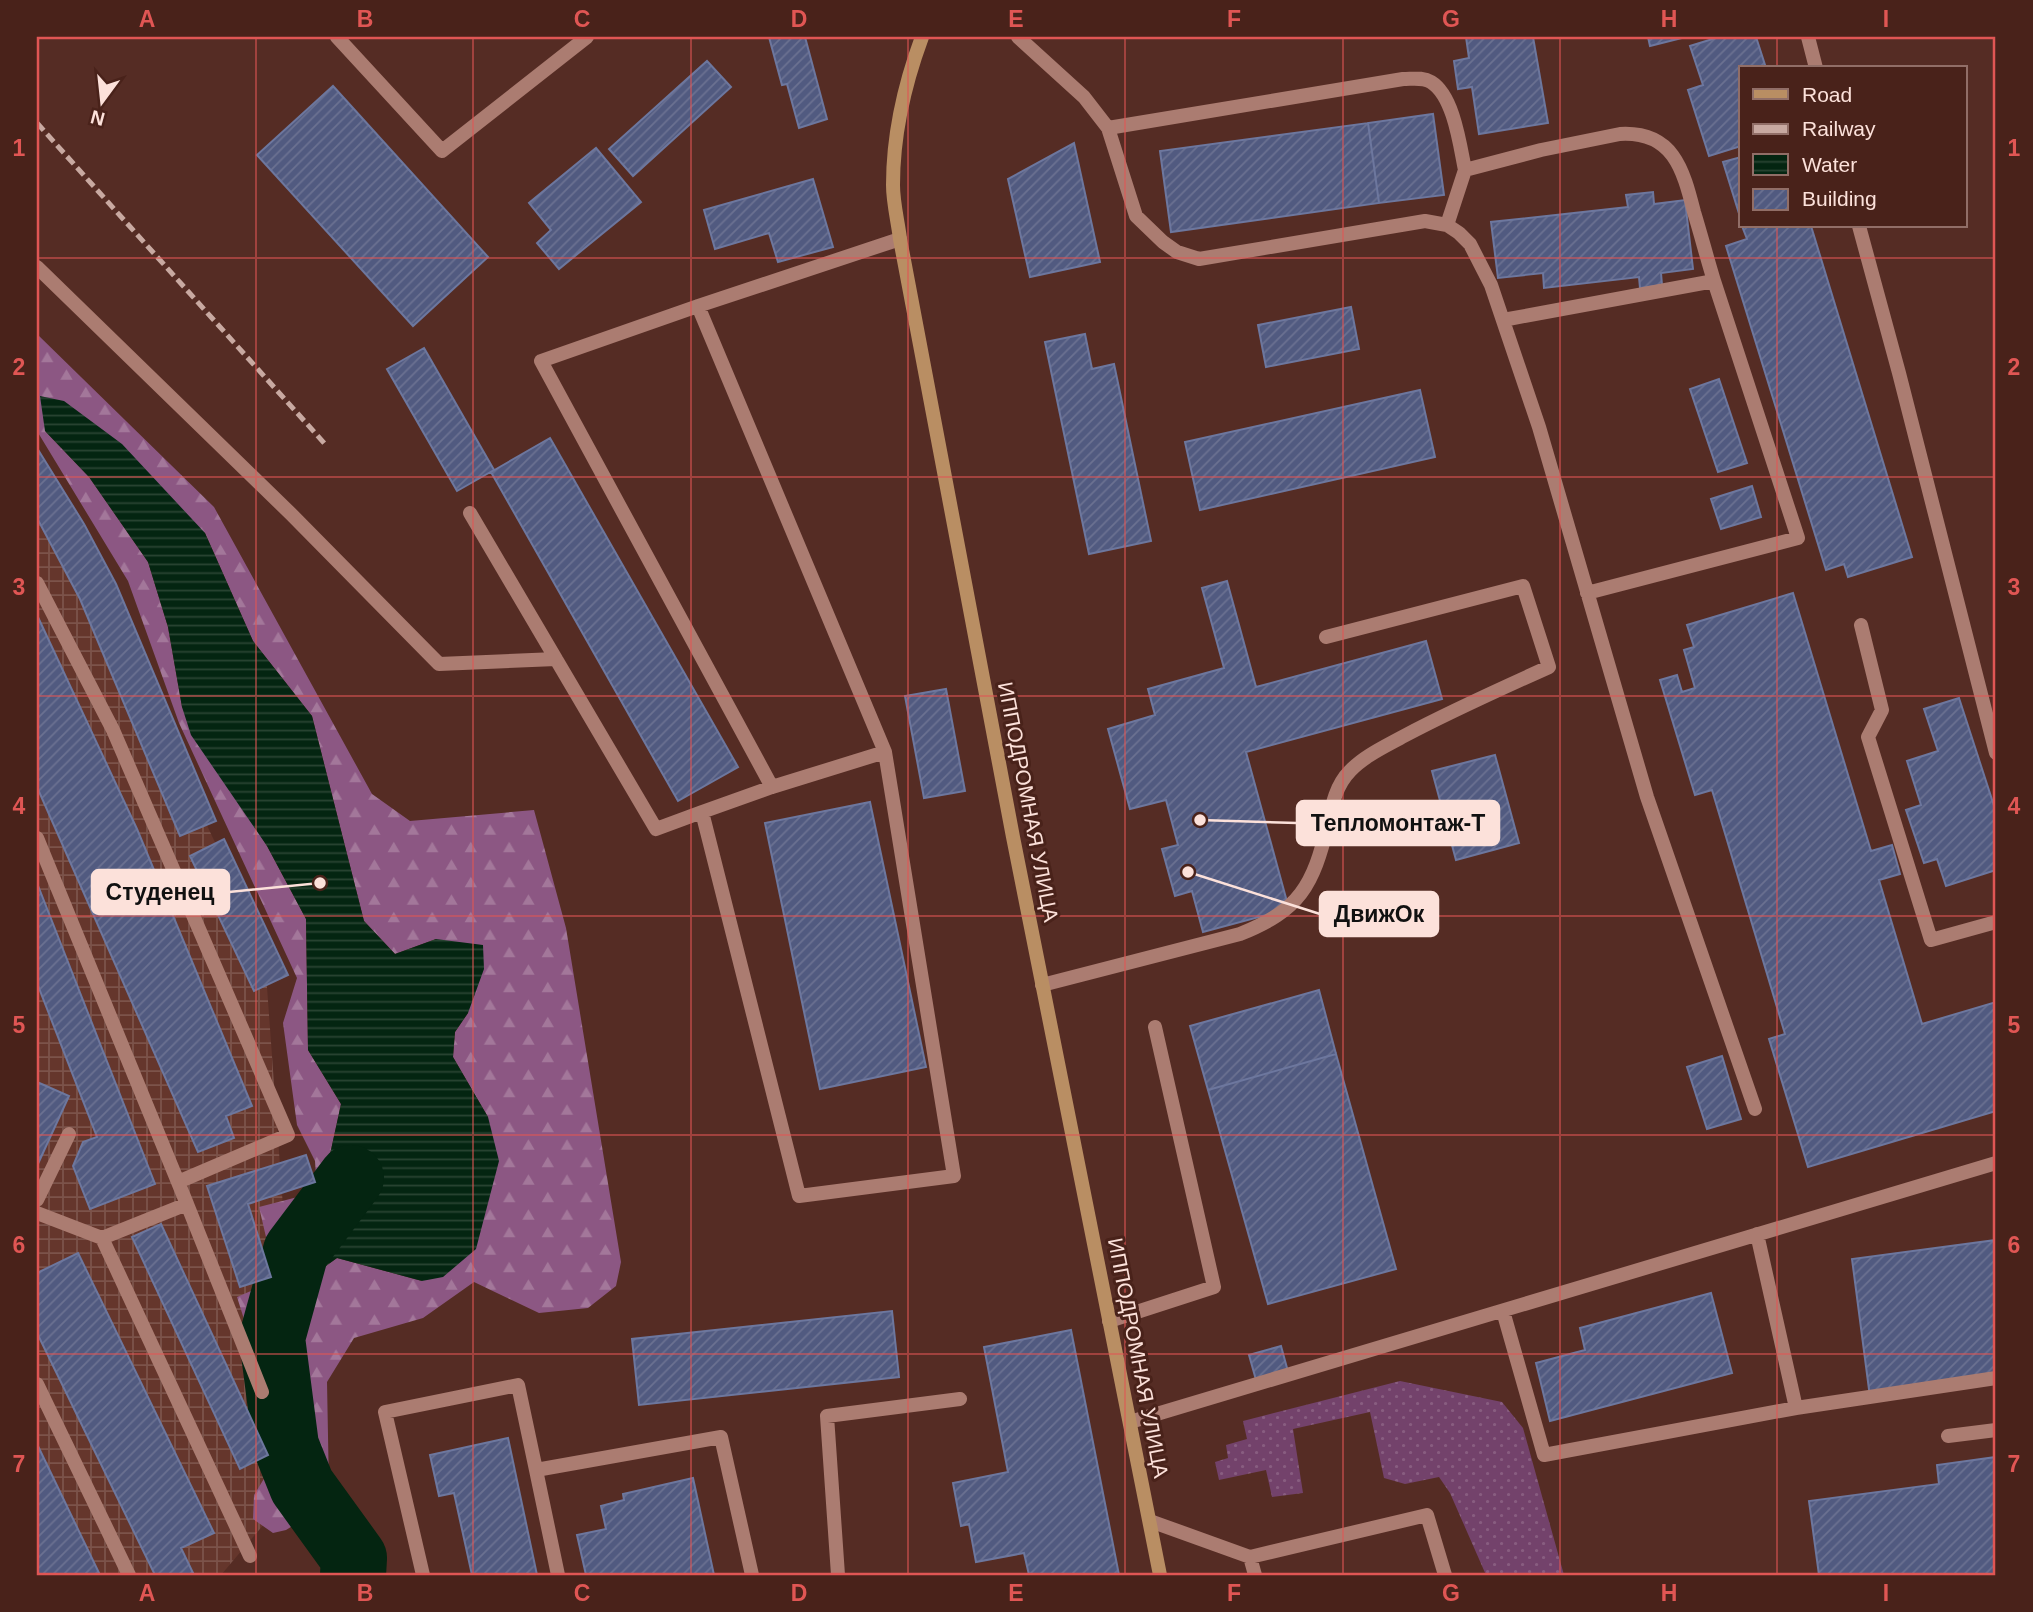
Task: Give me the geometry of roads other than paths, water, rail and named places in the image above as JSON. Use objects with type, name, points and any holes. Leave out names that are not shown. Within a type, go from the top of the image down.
[{"type":"main road","name":"ИППОДРОМНАЯ УЛИЦА","points":[[922,37],[906,84],[894,173],[893,186],[901,239],[1042,985],[1160,1575]]},
{"type":"lane","points":[[337,37],[442,152],[587,37]]},
{"type":"lane","points":[[1018,37],[1084,97],[1108,128],[1136,216],[1177,252],[1199,259],[1413,222],[1447,225],[1465,238],[1477,256],[1503,320],[1539,427],[1647,797],[1755,1109]]},
{"type":"lane","points":[[1808,37],[1815,66]]},
{"type":"lane","points":[[1108,128],[1403,79],[1423,79],[1440,90],[1450,108],[1465,170],[1447,225]]},
{"type":"lane","points":[[1465,170],[1541,149],[1636,133],[1651,137],[1675,158],[1684,175],[1714,281],[1798,538],[1587,593]]},
{"type":"lane","points":[[1860,228],[1996,753]]},
{"type":"lane","points":[[772,786],[541,361],[901,239]]},
{"type":"lane","points":[[37,267],[291,514],[439,664],[556,659]]},
{"type":"lane","points":[[1503,320],[1714,281]]},
{"type":"lane","points":[[698,306],[885,752],[954,1175],[799,1196],[702,812]]},
{"type":"lane","points":[[470,513],[656,829],[772,786],[885,752]]},
{"type":"lane","points":[[37,583],[113,730],[288,1135],[178,1182]]},
{"type":"lane","points":[[1042,985],[1240,934],[1268,923],[1286,911],[1301,894],[1314,872],[1332,805],[1339,786],[1350,770],[1378,751],[1446,714],[1549,667],[1523,586],[1326,637]]},
{"type":"lane","points":[[1861,625],[1882,710],[1868,737],[1931,940],[1996,922]]},
{"type":"lane","points":[[37,838],[262,1392]]},
{"type":"lane","points":[[1109,1321],[1214,1287],[1155,1027]]},
{"type":"lane","points":[[37,1200],[69,1133]]},
{"type":"lane","points":[[1130,1422],[1996,1163]]},
{"type":"lane","points":[[37,1213],[102,1238],[187,1204]]},
{"type":"lane","points":[[1757,1234],[1796,1408]]},
{"type":"lane","points":[[102,1238],[250,1556]]},
{"type":"lane","points":[[1503,1311],[1544,1455],[1796,1408],[1996,1378]]},
{"type":"lane","points":[[37,1384],[129,1575]]},
{"type":"lane","points":[[423,1575],[385,1412],[518,1385],[558,1575]]},
{"type":"lane","points":[[838,1575],[827,1416],[960,1399]]},
{"type":"lane","points":[[1948,1436],[1996,1430]]},
{"type":"lane","points":[[536,1470],[721,1437],[752,1575]]},
{"type":"lane","points":[[1150,1521],[1251,1557],[1427,1514],[1445,1575]]},
{"type":"lane","points":[[1251,1557],[1255,1575]]},
{"type":"water","points":[[40,396],[64,401],[122,444],[205,533],[253,641],[312,716],[364,921],[395,954],[436,939],[483,945],[484,969],[468,1013],[455,1032],[453,1057],[488,1117],[499,1161],[476,1249],[443,1277],[422,1281],[337,1258],[319,1271],[299,1265],[296,1251],[322,1191],[341,1104],[308,1050],[306,919],[267,846],[191,735],[182,707],[168,627],[148,562],[89,477],[45,431]]},
{"type":"waterway","points":[[351,1178],[296,1251],[272,1338],[286,1446],[302,1486],[354,1558],[353,1575]]},
{"type":"railway","points":[[37,123],[325,444]]},
{"type":"place","name":"Тепломонтаж-Т","points":[[1200,820]]},
{"type":"place","name":"ДвижОк","points":[[1188,872]]},
{"type":"place","name":"Студенец","points":[[320,883]]}]
